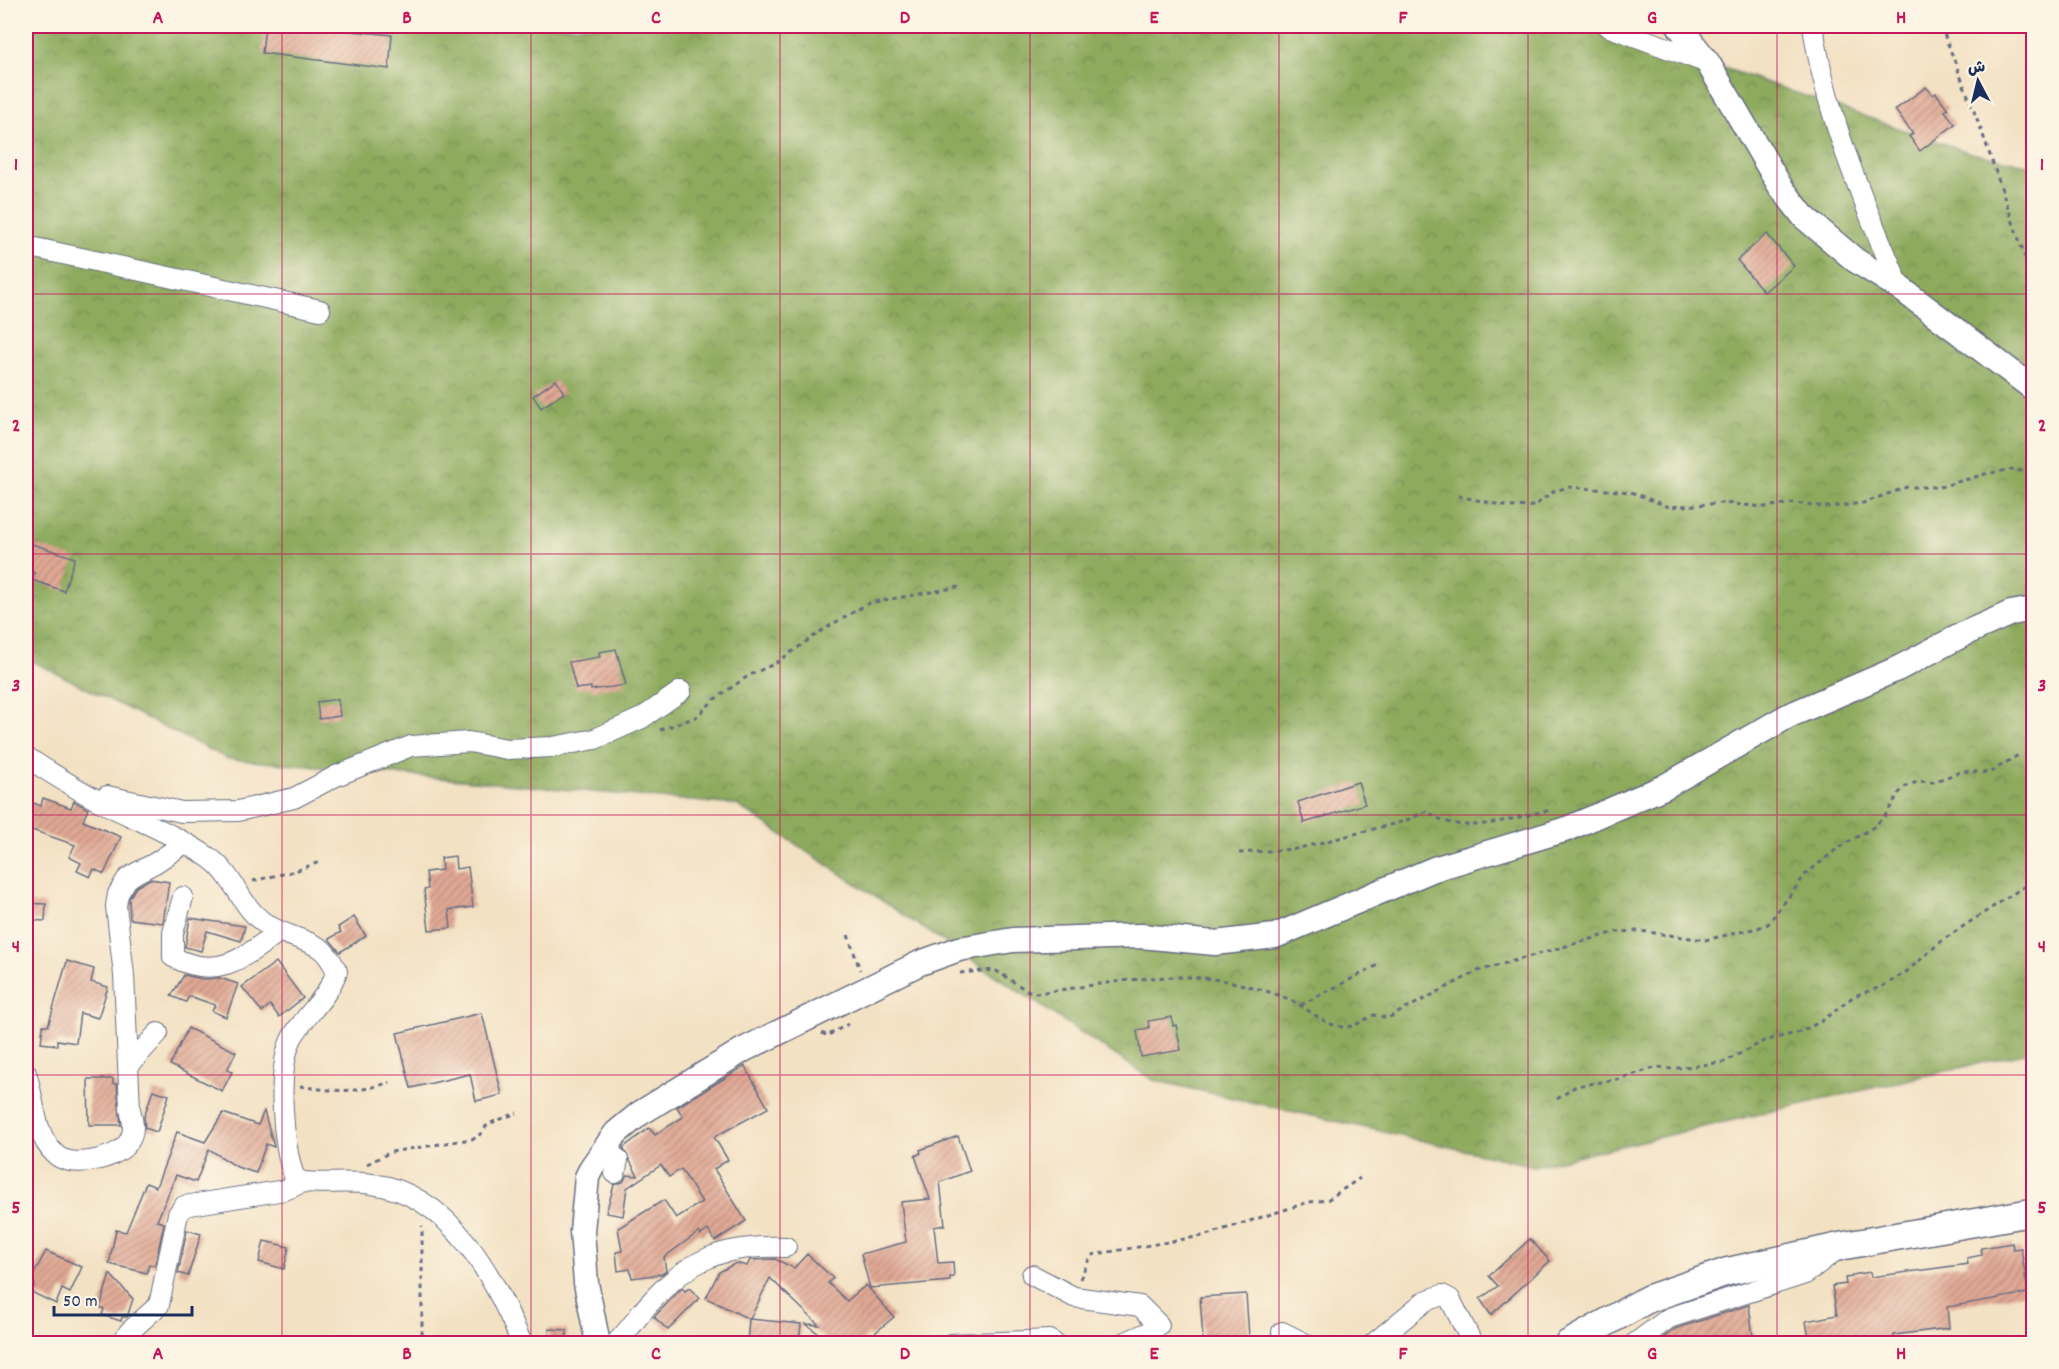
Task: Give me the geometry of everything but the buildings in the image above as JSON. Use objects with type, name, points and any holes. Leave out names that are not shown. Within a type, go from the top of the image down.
[{"type":"main road","points":[[1568,1344],[1648,1299],[1688,1283],[1842,1246],[2034,1212]]},
{"type":"street","points":[[1608,26],[1708,63]]},
{"type":"street","points":[[1813,26],[1817,54],[1852,176],[1900,288]]},
{"type":"street","points":[[1685,30],[1708,63],[1780,186],[1804,217],[1855,260],[1900,288],[2034,389]]},
{"type":"street","points":[[26,246],[321,310]]},
{"type":"street","points":[[597,1344],[586,1283],[582,1231],[587,1177],[616,1133],[639,1114],[742,1050],[920,963],[959,949],[1013,940],[1141,936],[1215,943],[1275,936],[1434,869],[1567,829],[1664,787],[1809,706],[1897,669],[1989,622],[2011,613],[2034,609]]},
{"type":"street","points":[[76,788],[182,812],[238,811],[294,798],[336,776],[411,746],[469,742],[507,749],[552,747],[595,739],[642,718],[681,691]]},
{"type":"street","points":[[26,757],[76,788],[185,843],[210,859],[228,876],[251,912],[277,933],[321,949],[338,971],[330,990],[295,1033],[287,1047],[283,1066],[282,1091],[291,1169],[295,1178],[303,1182],[372,1184],[395,1189],[425,1203],[454,1230],[496,1284],[522,1344]]},
{"type":"street","points":[[26,1073],[38,1124],[46,1143],[56,1156],[70,1162],[112,1155],[127,1145],[134,1129],[130,1109],[130,1064],[124,975],[116,906],[118,894],[128,879],[185,843]]},
{"type":"street","points":[[183,897],[171,948],[173,957],[185,963],[199,968],[232,963],[246,957],[277,933]]},
{"type":"street","points":[[130,1064],[158,1033]]},
{"type":"street","points":[[605,1147],[618,1160],[615,1173]]},
{"type":"street","points":[[130,1340],[159,1305],[178,1214],[184,1206],[285,1190],[303,1182]]},
{"type":"street","points":[[615,1344],[648,1304],[693,1263],[731,1250],[759,1246],[786,1247]]},
{"type":"street","points":[[1634,1344],[1669,1318],[1805,1274],[1842,1246]]},
{"type":"street","points":[[1032,1275],[1074,1297],[1140,1306],[1166,1328],[1149,1332],[1121,1344]]},
{"type":"street","points":[[1373,1344],[1425,1301],[1442,1295],[1450,1299],[1473,1344]]},
{"type":"street","points":[[1282,1332],[1306,1344]]},
{"type":"street","points":[[951,1344],[1050,1340],[1055,1344]]},
{"type":"path","points":[[1941,26],[1982,132],[2034,283]]},
{"type":"path","points":[[1458,496],[1510,507],[1534,506],[1554,491],[1569,487],[1631,492],[1669,507],[1723,503],[1764,507],[1794,503],[1828,507],[1863,503],[1907,487],[1940,488],[1985,474],[2014,470],[2034,475]]},
{"type":"path","points":[[651,732],[678,725],[696,717],[715,699],[748,676],[777,663],[824,629],[869,603],[959,587]]},
{"type":"path","points":[[958,973],[995,970],[1026,990],[1037,993],[1136,979],[1199,977],[1239,984],[1301,1005],[1331,1023],[1344,1027],[1355,1026],[1374,1015],[1388,1018],[1478,971],[1616,932],[1640,931],[1705,940],[1768,924],[1791,891],[1812,868],[1878,822],[1905,787],[1918,781],[1933,782],[1963,771],[1989,773],[2020,754]]},
{"type":"path","points":[[1239,853],[1296,849],[1405,822],[1427,811],[1441,822],[1483,824],[1556,809],[1567,829]]},
{"type":"path","points":[[228,876],[257,881],[322,861]]},
{"type":"path","points":[[1557,1099],[1576,1086],[1619,1079],[1657,1067],[1671,1069],[1724,1062],[1764,1041],[1800,1032],[1822,1021],[1854,996],[1881,987],[1905,973],[1944,939],[2034,880]]},
{"type":"path","points":[[848,935],[861,972],[863,990]]},
{"type":"path","points":[[1301,1005],[1380,964]]},
{"type":"path","points":[[800,1021],[827,1036],[858,1018]]},
{"type":"path","points":[[283,1066],[300,1086],[315,1089],[345,1092],[369,1090],[390,1082]]},
{"type":"path","points":[[331,1184],[391,1152],[477,1138],[488,1125],[517,1113]]},
{"type":"path","points":[[1074,1297],[1091,1255],[1203,1236],[1309,1203],[1327,1200],[1360,1178]]},
{"type":"path","points":[[422,1344],[421,1240],[425,1203]]},
{"type":"green space","points":[[26,26],[1622,26],[1628,35],[1971,153],[2033,166],[2033,1051],[1534,1166],[1153,1080],[737,805],[228,759],[26,658]]}]
